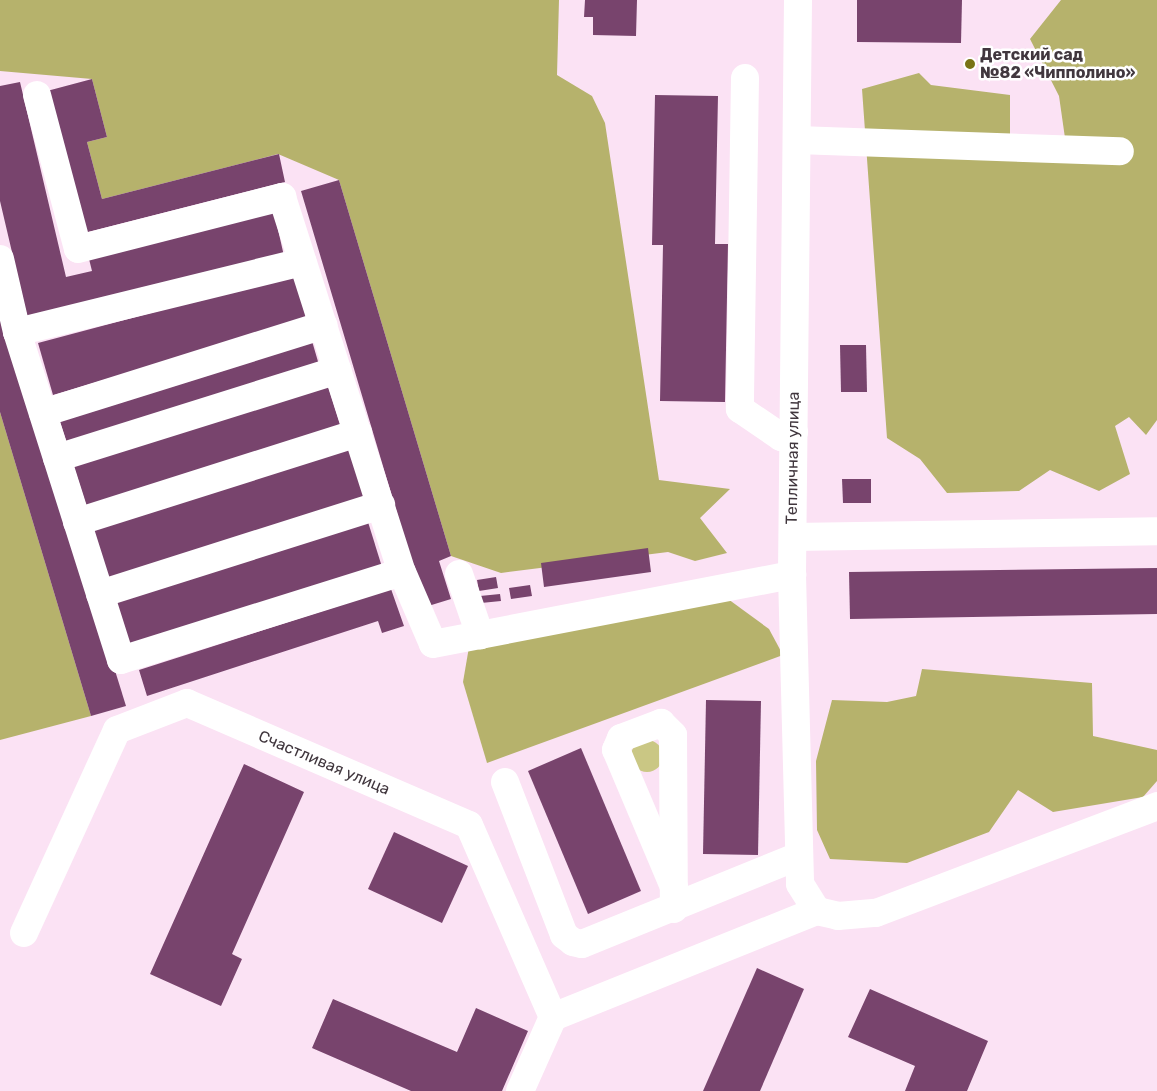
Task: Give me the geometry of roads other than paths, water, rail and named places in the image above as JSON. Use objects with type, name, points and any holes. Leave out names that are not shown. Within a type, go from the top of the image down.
[{"type":"street","name":"Тепличная улица","points":[[798,0],[792,575],[800,884],[817,910]]},
{"type":"street","points":[[745,78],[740,409],[781,437],[794,432]]},
{"type":"street","points":[[37,95],[78,249],[282,197],[402,572],[433,644],[792,575]]},
{"type":"street","points":[[796,140],[1120,151]]},
{"type":"street","points":[[0,259],[17,332],[121,660],[402,572]]},
{"type":"street","points":[[17,332],[303,262]]},
{"type":"street","points":[[43,413],[323,325]]},
{"type":"street","points":[[57,458],[338,370]]},
{"type":"street","points":[[77,522],[358,433]]},
{"type":"street","points":[[100,594],[381,505]]},
{"type":"street","points":[[793,537],[1157,531]]},
{"type":"street","points":[[459,574],[480,635]]},
{"type":"street","name":"Счастливая улица","points":[[24,933],[117,730],[187,703],[469,825],[553,1017]]},
{"type":"street","points":[[661,724],[673,735],[674,898],[616,750],[622,738],[661,724]]},
{"type":"street","points":[[505,782],[564,935],[573,942],[582,944],[674,898],[799,856]]},
{"type":"street","points":[[520,1091],[553,1017],[817,910],[838,916],[876,913],[1157,806]]},
{"type":"place","name":"Детский сад №82 «Чипполино»","points":[[970,64]]}]
